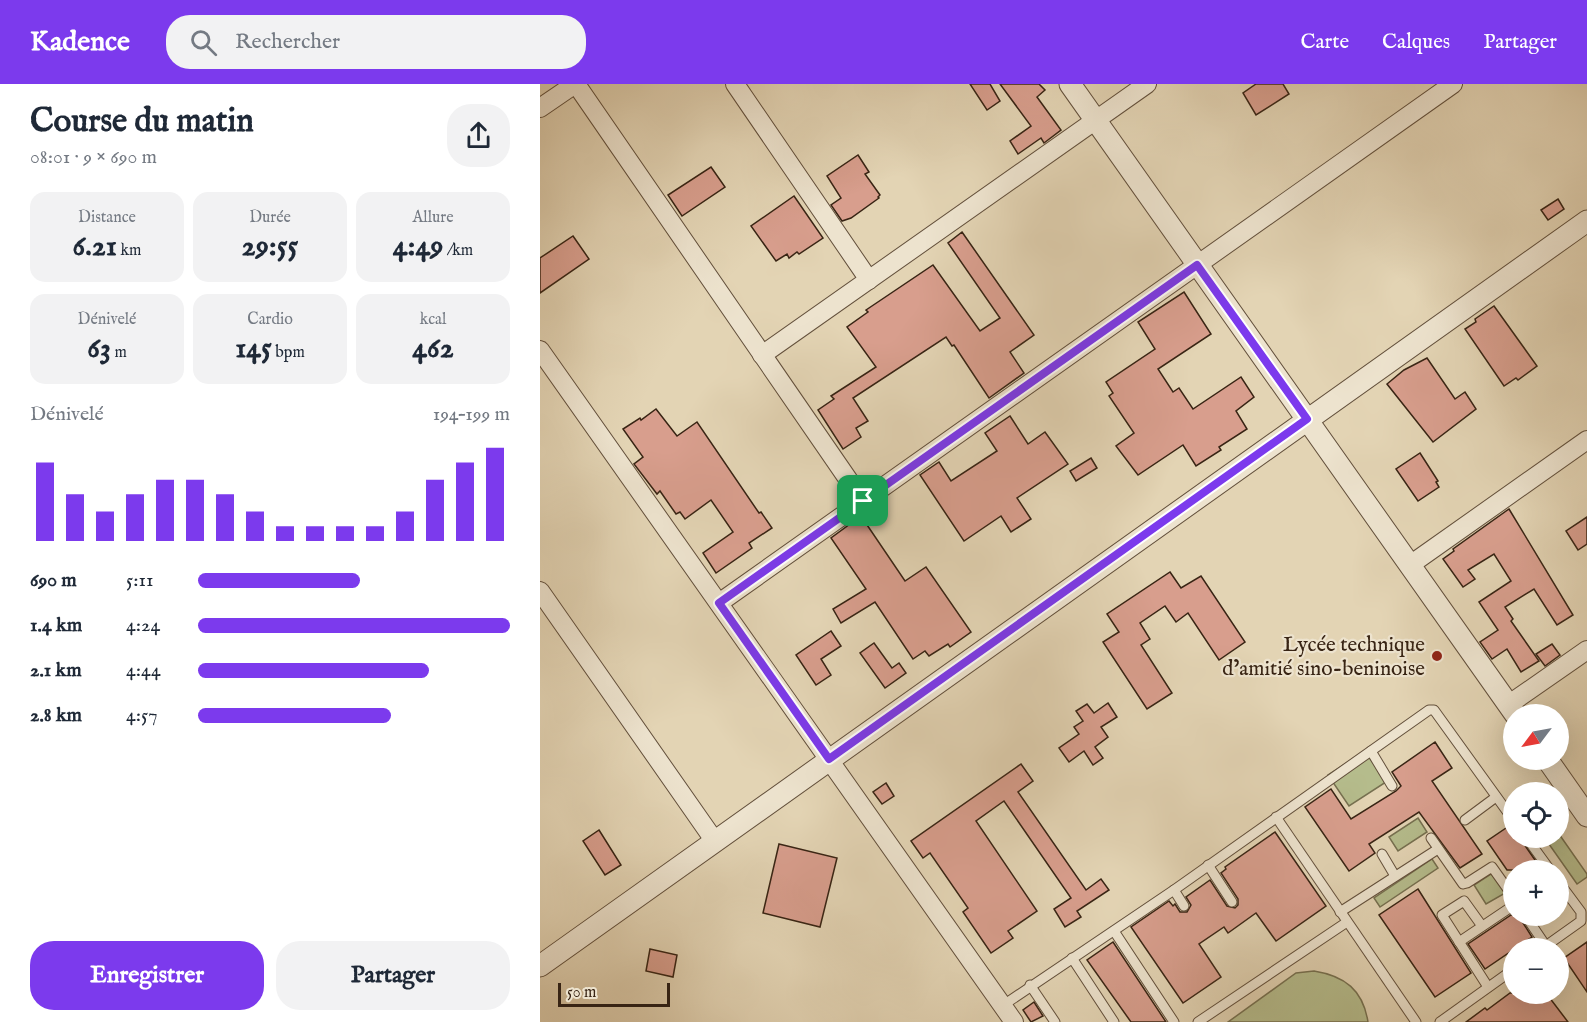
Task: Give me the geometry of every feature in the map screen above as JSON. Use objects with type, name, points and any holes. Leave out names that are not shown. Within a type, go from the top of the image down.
[{"type":"street","points":[[540,108],[575,84],[863,501]]},
{"type":"street","points":[[735,84],[869,280]]},
{"type":"street","points":[[1070,84],[1508,704]]},
{"type":"street","points":[[762,355],[1147,84]]},
{"type":"street","points":[[719,603],[1453,84]]},
{"type":"street","points":[[540,966],[1587,221]]},
{"type":"street","points":[[540,350],[1014,1022]]},
{"type":"street","points":[[1410,565],[1587,441]]},
{"type":"street","points":[[540,591],[714,840]]},
{"type":"street","points":[[1518,704],[1587,650]]},
{"type":"street","points":[[1555,770],[1587,816]]},
{"type":"lane","points":[[1002,1006],[1174,890],[1425,711],[1431,709],[1503,806]]},
{"type":"lane","points":[[1371,751],[1392,786]]},
{"type":"lane","points":[[1465,820],[1496,797]]},
{"type":"lane","points":[[1276,817],[1416,1022]]},
{"type":"lane","points":[[1431,838],[1462,884],[1492,867],[1503,882]]},
{"type":"lane","points":[[1340,912],[1438,849]]},
{"type":"lane","points":[[1382,854],[1395,876]]},
{"type":"lane","points":[[1208,865],[1232,902]]},
{"type":"lane","points":[[1174,890],[1184,906]]},
{"type":"lane","points":[[1557,938],[1582,918],[1581,912],[1569,896]]},
{"type":"lane","points":[[1482,926],[1464,901],[1442,914],[1488,987]]},
{"type":"lane","points":[[1459,942],[1503,912]]},
{"type":"lane","points":[[1198,1022],[1347,922]]},
{"type":"lane","points":[[1114,931],[1174,1022]]},
{"type":"lane","points":[[1072,958],[1114,1022]]},
{"type":"lane","points":[[1440,1022],[1503,977]]},
{"type":"lane","points":[[1030,985],[1055,1022]]},
{"type":"green space","points":[[1365,751],[1386,782],[1349,806],[1328,775]]},
{"type":"green space","points":[[1418,818],[1427,832],[1398,851],[1389,837]]},
{"type":"green space","points":[[1552,848],[1569,848],[1587,877],[1577,884],[1569,873],[1569,860],[1560,860]]},
{"type":"green space","points":[[1432,859],[1438,868],[1380,907],[1374,898]]},
{"type":"green space","points":[[1494,872],[1503,886],[1503,894],[1486,904],[1474,885]]},
{"type":"green space","points":[[1314,971],[1335,977],[1351,986],[1362,1001],[1368,1022],[1228,1022],[1296,973]]},
{"type":"building","points":[[970,84],[990,84],[1000,101],[987,110]]},
{"type":"building","points":[[1000,84],[1039,84],[1045,90],[1037,97],[1061,130],[1044,143],[1041,138],[1018,154],[1010,141],[1031,126]]},
{"type":"building","points":[[1256,84],[1283,84],[1289,94],[1256,115],[1243,93]]},
{"type":"building","points":[[858,155],[869,172],[865,174],[880,195],[851,218],[842,221],[831,205],[841,198],[827,176]]},
{"type":"building","points":[[711,167],[725,187],[682,216],[668,195]]},
{"type":"building","points":[[794,196],[823,238],[799,254],[797,252],[789,258],[787,254],[776,261],[751,226]]},
{"type":"building","points":[[1558,199],[1564,209],[1548,220],[1541,210]]},
{"type":"building","points":[[962,232],[1034,335],[1010,352],[1024,373],[989,398],[954,345],[952,346],[946,337],[853,398],[868,421],[856,428],[861,437],[843,449],[818,410],[834,399],[831,396],[876,367],[847,327],[868,312],[866,310],[933,265],[980,331],[1000,318],[948,243]]},
{"type":"building","points":[[573,236],[589,259],[540,293],[540,258]]},
{"type":"building","points":[[1184,292],[1211,334],[1158,369],[1173,392],[1179,388],[1193,409],[1241,377],[1254,397],[1236,411],[1247,429],[1219,447],[1221,450],[1196,466],[1183,445],[1138,475],[1116,446],[1134,433],[1109,396],[1113,393],[1106,382],[1155,349],[1138,322]]},
{"type":"building","points":[[1494,306],[1537,366],[1518,380],[1516,378],[1504,386],[1465,329]]},
{"type":"building","points":[[1427,358],[1455,399],[1465,392],[1476,409],[1433,442],[1387,384],[1404,370]]},
{"type":"building","points":[[656,409],[677,436],[697,422],[759,513],[761,512],[772,528],[749,543],[752,548],[716,573],[703,553],[733,532],[711,500],[685,519],[680,512],[676,514],[660,491],[657,494],[634,464],[643,457],[623,429]]},
{"type":"building","points":[[1010,416],[1028,444],[1045,432],[1068,464],[1017,498],[1031,519],[1011,532],[1001,516],[964,541],[920,475],[939,462],[951,481],[997,451],[985,433]]},
{"type":"building","points":[[1420,453],[1438,481],[1436,482],[1439,487],[1418,501],[1396,469]]},
{"type":"building","points":[[1091,458],[1097,468],[1076,481],[1070,471]]},
{"type":"building","points":[[1509,509],[1573,615],[1557,625],[1534,589],[1505,607],[1513,619],[1511,621],[1539,661],[1521,672],[1507,649],[1492,659],[1480,642],[1498,630],[1479,602],[1511,581],[1494,554],[1468,570],[1475,579],[1463,587],[1443,559],[1454,551],[1453,549]]},
{"type":"building","points":[[861,516],[905,581],[926,567],[971,632],[950,647],[948,644],[929,656],[925,651],[913,659],[875,602],[841,623],[833,609],[866,589],[831,538]]},
{"type":"building","points":[[1587,517],[1587,544],[1578,550],[1566,531]]},
{"type":"building","points":[[1170,572],[1181,588],[1201,576],[1245,642],[1219,660],[1188,613],[1176,622],[1165,606],[1140,623],[1150,639],[1141,645],[1172,693],[1147,709],[1103,642],[1119,632],[1107,614]]},
{"type":"building","points":[[831,631],[841,646],[821,659],[831,675],[816,685],[796,655]]},
{"type":"building","points":[[874,643],[892,668],[899,663],[906,673],[885,688],[860,653]]},
{"type":"building","points":[[1552,644],[1560,655],[1545,666],[1536,654]]},
{"type":"building","points":[[1108,703],[1117,717],[1101,727],[1108,737],[1095,747],[1103,758],[1093,765],[1084,751],[1069,762],[1059,748],[1079,734],[1074,727],[1083,721],[1076,711],[1087,704],[1094,713]]},
{"type":"building","points":[[1435,742],[1452,768],[1432,781],[1482,854],[1460,868],[1419,812],[1369,844],[1375,853],[1349,871],[1305,807],[1331,789],[1351,819],[1396,791],[1401,786],[1392,772]]},
{"type":"building","points":[[1021,764],[1033,781],[1018,792],[1086,890],[1101,879],[1109,890],[1077,911],[1081,917],[1065,927],[1054,909],[1071,898],[1004,801],[976,821],[1037,911],[1008,931],[1013,938],[991,953],[963,912],[968,908],[930,853],[923,858],[911,841]]},
{"type":"building","points":[[886,783],[894,796],[882,804],[873,792]]},
{"type":"building","points":[[599,830],[621,865],[605,875],[583,841]]},
{"type":"building","points":[[1503,830],[1503,848],[1527,848],[1535,860],[1503,860],[1503,864],[1487,841]]},
{"type":"building","points":[[1275,832],[1326,906],[1276,941],[1256,913],[1228,933],[1224,927],[1199,944],[1221,977],[1183,1003],[1131,927],[1169,901],[1173,906],[1175,904],[1180,912],[1187,912],[1191,905],[1186,897],[1210,880],[1227,906],[1235,908],[1238,905],[1238,899],[1221,873],[1226,869],[1225,867]]},
{"type":"building","points":[[779,844],[837,858],[820,927],[763,913]]},
{"type":"building","points":[[1418,889],[1471,973],[1435,997],[1379,915]]},
{"type":"building","points":[[1503,920],[1503,926],[1525,926],[1532,937],[1503,938],[1503,957],[1485,969],[1468,944]]},
{"type":"building","points":[[1113,942],[1166,1022],[1131,1022],[1087,960]]},
{"type":"building","points":[[1587,942],[1587,992],[1569,965],[1569,955]]},
{"type":"building","points":[[650,949],[677,955],[673,977],[646,971]]},
{"type":"building","points":[[1503,998],[1503,1004],[1554,1004],[1568,1022],[1466,1022],[1485,1008],[1487,1010]]},
{"type":"building","points":[[1034,1002],[1043,1016],[1031,1022],[1023,1010]]},
{"type":"place","name":"Lycée technique d’amitié sino-beninoise","points":[[1437,656]]},
{"type":"route","points":[[1197,265],[1307,419],[829,759],[719,603],[863,501],[1197,265]]}]
